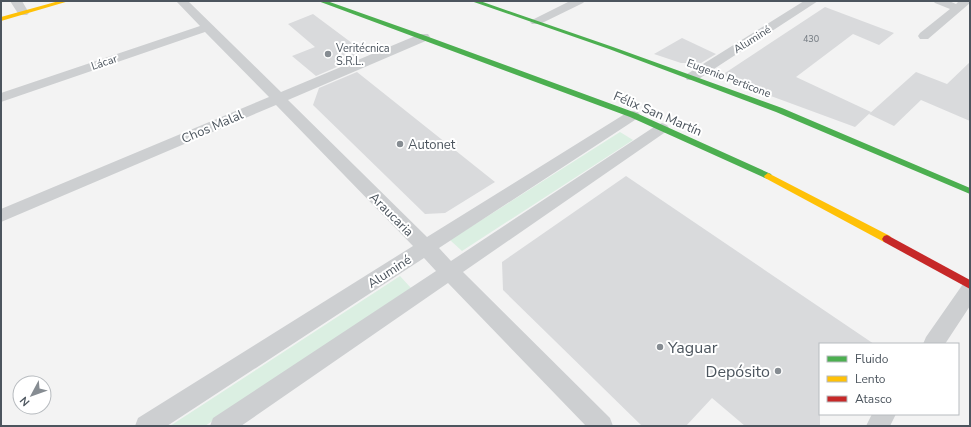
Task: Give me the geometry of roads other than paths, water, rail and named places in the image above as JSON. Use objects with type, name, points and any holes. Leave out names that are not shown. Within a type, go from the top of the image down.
[{"type":"main road","points":[[1,19],[66,1]]},
{"type":"main road","name":"Félix San Martín","points":[[321,1],[424,37],[633,115],[799,192],[970,285]]},
{"type":"main road","name":"Eugenio Perticone","points":[[474,1],[692,77],[847,138],[970,191]]},
{"type":"main road","points":[[487,1],[505,12]]},
{"type":"street","points":[[16,1],[23,13]]},
{"type":"street","name":"Araucaria","points":[[182,1],[602,426]]},
{"type":"street","points":[[536,22],[579,1]]},
{"type":"street","name":"Aluminé","points":[[692,77],[812,1]]},
{"type":"street","points":[[939,1],[962,4]]},
{"type":"street","points":[[924,36],[962,4]]},
{"type":"street","name":"Lácar","points":[[1,98],[207,27]]},
{"type":"street","name":"Chos Malal","points":[[1,216],[424,37]]},
{"type":"street","name":"Aluminé","points":[[146,426],[633,115]]},
{"type":"street","points":[[221,426],[662,128]]},
{"type":"street","points":[[934,343],[970,290]]},
{"type":"street","points":[[877,426],[884,415]]},
{"type":"place","name":"Veritécnica S.R.L.","points":[[328,54]]},
{"type":"place","name":"Autonet","points":[[400,144]]},
{"type":"place","name":"Yaguar","points":[[660,347]]},
{"type":"place","name":"Depósito","points":[[778,371]]}]
